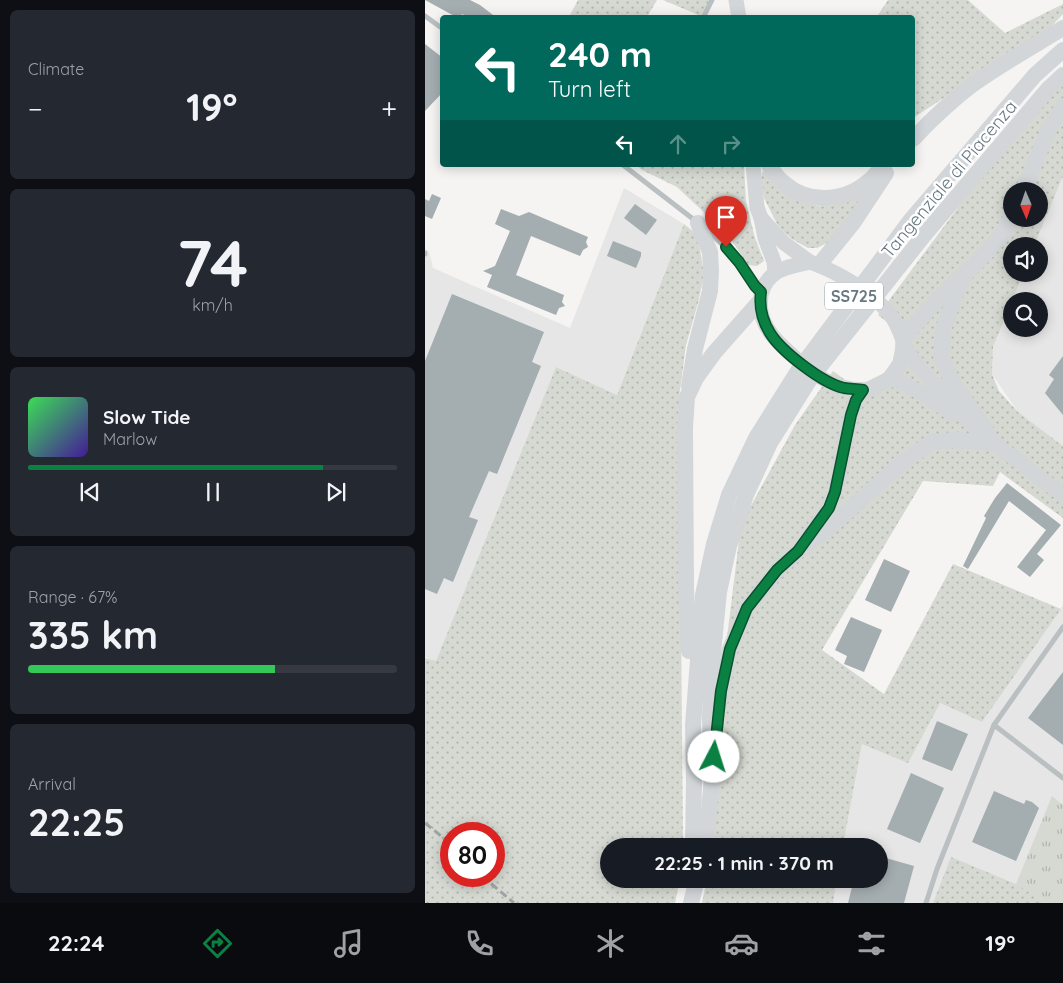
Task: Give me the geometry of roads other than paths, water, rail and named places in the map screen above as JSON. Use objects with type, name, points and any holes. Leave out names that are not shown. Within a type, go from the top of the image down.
[{"type":"highway","points":[[915,137],[970,87],[1063,28]]},
{"type":"highway","name":"Tangenziale di Piacenza","points":[[698,838],[713,777],[710,718],[711,663],[722,545],[729,495],[755,438],[798,371],[910,221],[1035,75],[1063,50]]},
{"type":"highway","name":"Tangenziale di Piacenza","points":[[697,838],[693,725],[703,595],[722,545],[770,443],[809,379],[925,234],[1049,88],[1063,75]]},
{"type":"highway","points":[[1027,182],[1048,131],[1063,106]]},
{"type":"highway","points":[[771,167],[783,183],[797,192],[816,198],[831,198],[853,192],[870,180],[881,167]]},
{"type":"highway","points":[[815,264],[853,223],[890,167]]},
{"type":"highway","points":[[693,725],[686,588],[685,428],[690,372],[710,291],[711,270],[710,252],[698,223]]},
{"type":"highway","points":[[903,342],[942,295],[1001,236],[1005,228]]},
{"type":"highway","points":[[965,273],[943,330],[941,356],[955,388],[995,444]]},
{"type":"highway","points":[[687,397],[696,378],[714,353],[760,296]]},
{"type":"highway","points":[[798,551],[829,508],[835,492],[851,415],[856,400],[863,390]]},
{"type":"highway","points":[[713,777],[717,718],[730,649],[747,608],[777,570],[798,551],[830,527],[903,462],[932,442],[955,440],[995,444]]},
{"type":"highway","points":[[686,903],[688,888]]},
{"type":"highway","points":[[691,903],[695,888]]},
{"type":"main road","points":[[735,0],[738,15]]},
{"type":"main road","points":[[753,167],[757,207],[765,238],[774,262],[775,273]]},
{"type":"main road","points":[[761,218],[784,243],[815,264],[827,268],[866,292],[884,308],[896,322],[903,342],[921,370],[977,430]]},
{"type":"main road","points":[[815,264],[795,265],[775,273],[767,282],[760,296],[763,318],[770,334],[806,368],[824,380],[843,388],[863,390],[877,386],[890,379],[902,359],[903,342]]},
{"type":"main road","points":[[890,379],[901,381],[977,430],[1063,495]]},
{"type":"street","points":[[704,15],[712,0]]},
{"type":"street","points":[[425,16],[440,27]]},
{"type":"street","points":[[626,167],[714,236],[733,255],[760,296]]},
{"type":"street","points":[[926,903],[937,869],[994,726],[1063,627]]},
{"type":"street","points":[[994,726],[1063,778]]},
{"type":"railway","points":[[425,823],[440,835]]},
{"type":"railway","points":[[495,887],[514,903]]}]
